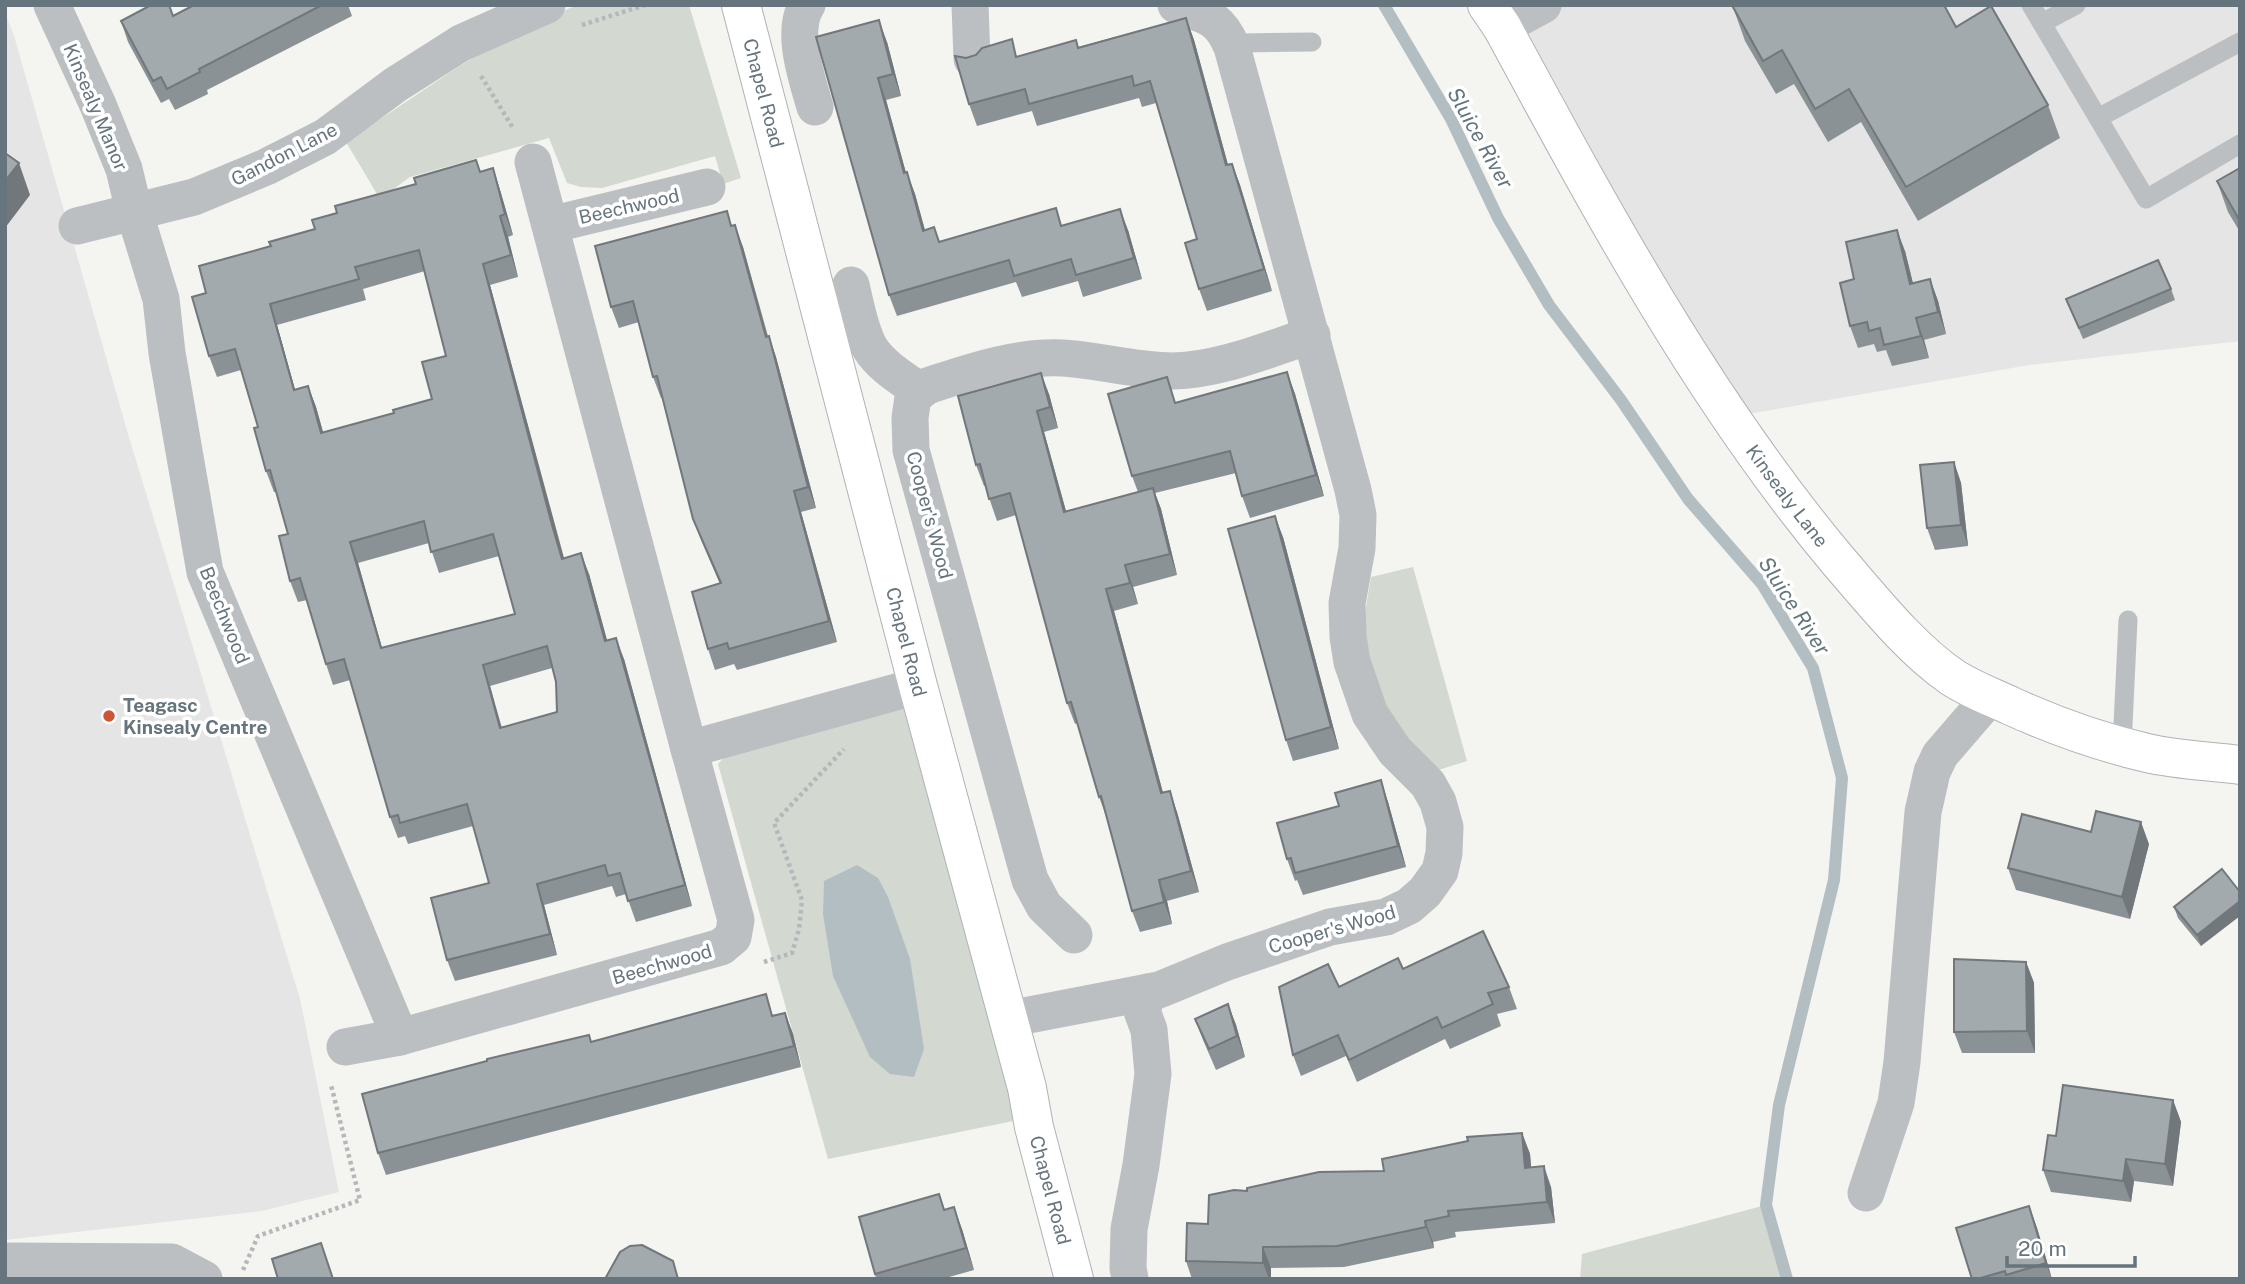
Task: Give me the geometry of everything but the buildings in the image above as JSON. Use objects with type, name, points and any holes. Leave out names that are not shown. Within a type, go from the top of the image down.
[{"type":"street","name":"Kinsealy Manor","points":[[51,5],[98,105],[124,169],[134,211]]},
{"type":"street","name":"Gandon Lane","points":[[77,226],[194,197],[278,161],[326,137],[395,86],[461,43],[547,5]]},
{"type":"street","name":"Chapel Road","points":[[741,5],[918,685],[1027,1088],[1034,1127],[1074,1279]]},
{"type":"street","points":[[807,5],[800,24],[801,41],[804,67],[815,107]]},
{"type":"street","points":[[970,5],[972,59]]},
{"type":"street","name":"Cooper's Wood","points":[[1008,1019],[1148,992],[1330,927],[1386,917],[1409,906],[1425,892],[1440,871],[1444,853],[1445,827],[1438,802],[1428,784],[1395,751],[1370,713],[1352,662],[1347,603],[1356,548],[1358,515],[1344,449],[1229,40],[1217,22],[1207,14],[1176,5]]},
{"type":"street","name":"Kinsealy Lane","points":[[1543,5],[1494,16],[1604,215],[1735,425],[1815,533],[1867,594],[1932,660],[1953,677],[1990,697],[2060,728],[2122,746],[2148,753],[2240,765]]},
{"type":"street","name":"Beechwood","points":[[345,1047],[400,1037],[721,947],[733,937],[736,920],[533,162]]},
{"type":"street","name":"Beechwood","points":[[550,225],[708,187]]},
{"type":"street","name":"Beechwood","points":[[134,211],[161,299],[167,353],[205,572],[400,1037]]},
{"type":"street","points":[[851,285],[861,325],[871,349],[886,366],[920,391],[955,377],[1031,358],[1062,358],[1174,371],[1204,368],[1312,335]]},
{"type":"street","name":"Cooper's Wood","points":[[920,391],[913,397],[910,418],[911,450],[1030,880],[1044,906],[1074,935]]},
{"type":"street","points":[[689,749],[918,685]]},
{"type":"street","points":[[1866,1193],[1896,1103],[1902,1062],[1923,812],[1932,772],[1940,755],[1990,697]]},
{"type":"street","points":[[1130,1279],[1129,1229],[1153,1074],[1149,1030],[1142,1011],[1148,992]]},
{"type":"street","points":[[5,1261],[172,1262],[204,1279]]},
{"type":"lane","points":[[2031,5],[2146,199],[2240,144]]},
{"type":"lane","points":[[2042,23],[2076,5]]},
{"type":"lane","points":[[1229,40],[1242,43],[1312,42]]},
{"type":"lane","points":[[2098,118],[2240,42]]},
{"type":"lane","points":[[2122,746],[2129,620]]},
{"type":"path","points":[[478,72],[533,162]]},
{"type":"path","points":[[733,937],[758,963],[792,953],[799,929],[802,900],[774,823],[848,745]]},
{"type":"path","points":[[242,1273],[258,1236],[360,1200],[331,1082],[353,1077],[345,1047]]},
{"type":"shaded area","points":[[578,5],[689,5],[741,178],[723,184],[715,156],[602,188],[581,187],[567,183],[549,138],[410,177],[380,199],[346,142],[525,26]]},
{"type":"shaded area","points":[[1501,5],[2240,5],[2240,341],[2029,365],[1737,416]]},
{"type":"shaded area","name":"Teagasc Kinsealy Centre","points":[[5,12],[128,434],[300,999],[339,1192],[262,1211],[5,1240]]},
{"type":"shaded area","points":[[1413,567],[1467,761],[1432,772],[1419,759],[1371,682],[1364,618],[1371,577]]},
{"type":"shaded area","points":[[904,709],[1018,1120],[828,1159],[718,764],[729,752]]},
{"type":"shaded area","points":[[857,865],[878,878],[888,897],[910,959],[924,1049],[914,1077],[890,1074],[870,1057],[833,976],[823,914],[824,881]]},
{"type":"shaded area","points":[[1766,1205],[1787,1279],[1580,1279],[1582,1254]]},
{"type":"waterway","name":"Sluice River","points":[[1384,5],[1451,119],[1498,218],[1549,305],[1621,400],[1688,499],[1762,584],[1813,668],[1842,778],[1834,880],[1779,1105],[1766,1205],[1787,1279]]},
{"type":"place","name":"Teagasc Kinsealy Centre","points":[[109,716]]}]
